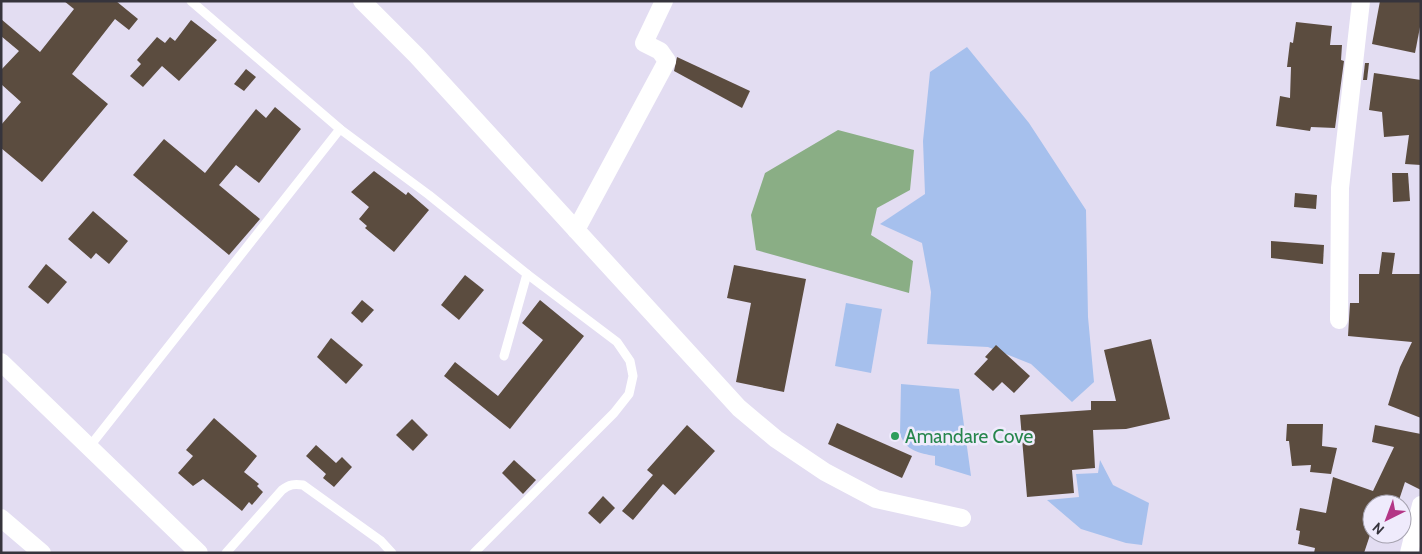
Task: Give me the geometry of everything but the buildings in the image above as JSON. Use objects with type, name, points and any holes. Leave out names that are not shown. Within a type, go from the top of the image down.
[{"type":"street","points":[[362,1],[418,56],[739,408],[776,439],[825,472],[876,499],[962,518]]},
{"type":"street","points":[[576,230],[667,61],[660,51],[644,43],[664,1]]},
{"type":"street","points":[[1339,320],[1340,188],[1361,1]]},
{"type":"street","points":[[1,362],[199,553]]},
{"type":"street","points":[[1408,553],[1421,505]]},
{"type":"street","points":[[1,518],[42,553]]},
{"type":"lane","points":[[190,1],[340,129],[428,194],[527,274],[617,342],[630,361],[633,376],[629,394],[614,413],[474,553]]},
{"type":"lane","points":[[90,446],[340,129]]},
{"type":"lane","points":[[504,356],[527,274]]},
{"type":"lane","points":[[226,553],[282,490],[287,486],[296,484],[303,485],[381,541],[392,553]]},
{"type":"green space","points":[[838,130],[914,150],[910,190],[877,208],[871,235],[913,261],[909,293],[756,250],[751,215],[765,173]]},
{"type":"water","points":[[967,47],[1029,123],[1086,210],[1088,317],[1094,382],[1072,402],[1031,364],[988,347],[927,344],[931,292],[922,243],[880,224],[925,194],[923,141],[930,72]]},
{"type":"water","points":[[846,303],[882,309],[871,373],[835,366]]},
{"type":"water","points":[[901,384],[959,389],[971,476],[935,465],[935,456],[909,448],[900,434]]},
{"type":"water","points":[[1100,460],[1113,485],[1149,503],[1142,545],[1126,543],[1081,529],[1047,500],[1079,497],[1076,474],[1098,473]]},
{"type":"place","name":"Amandare Cove","points":[[895,436]]}]
